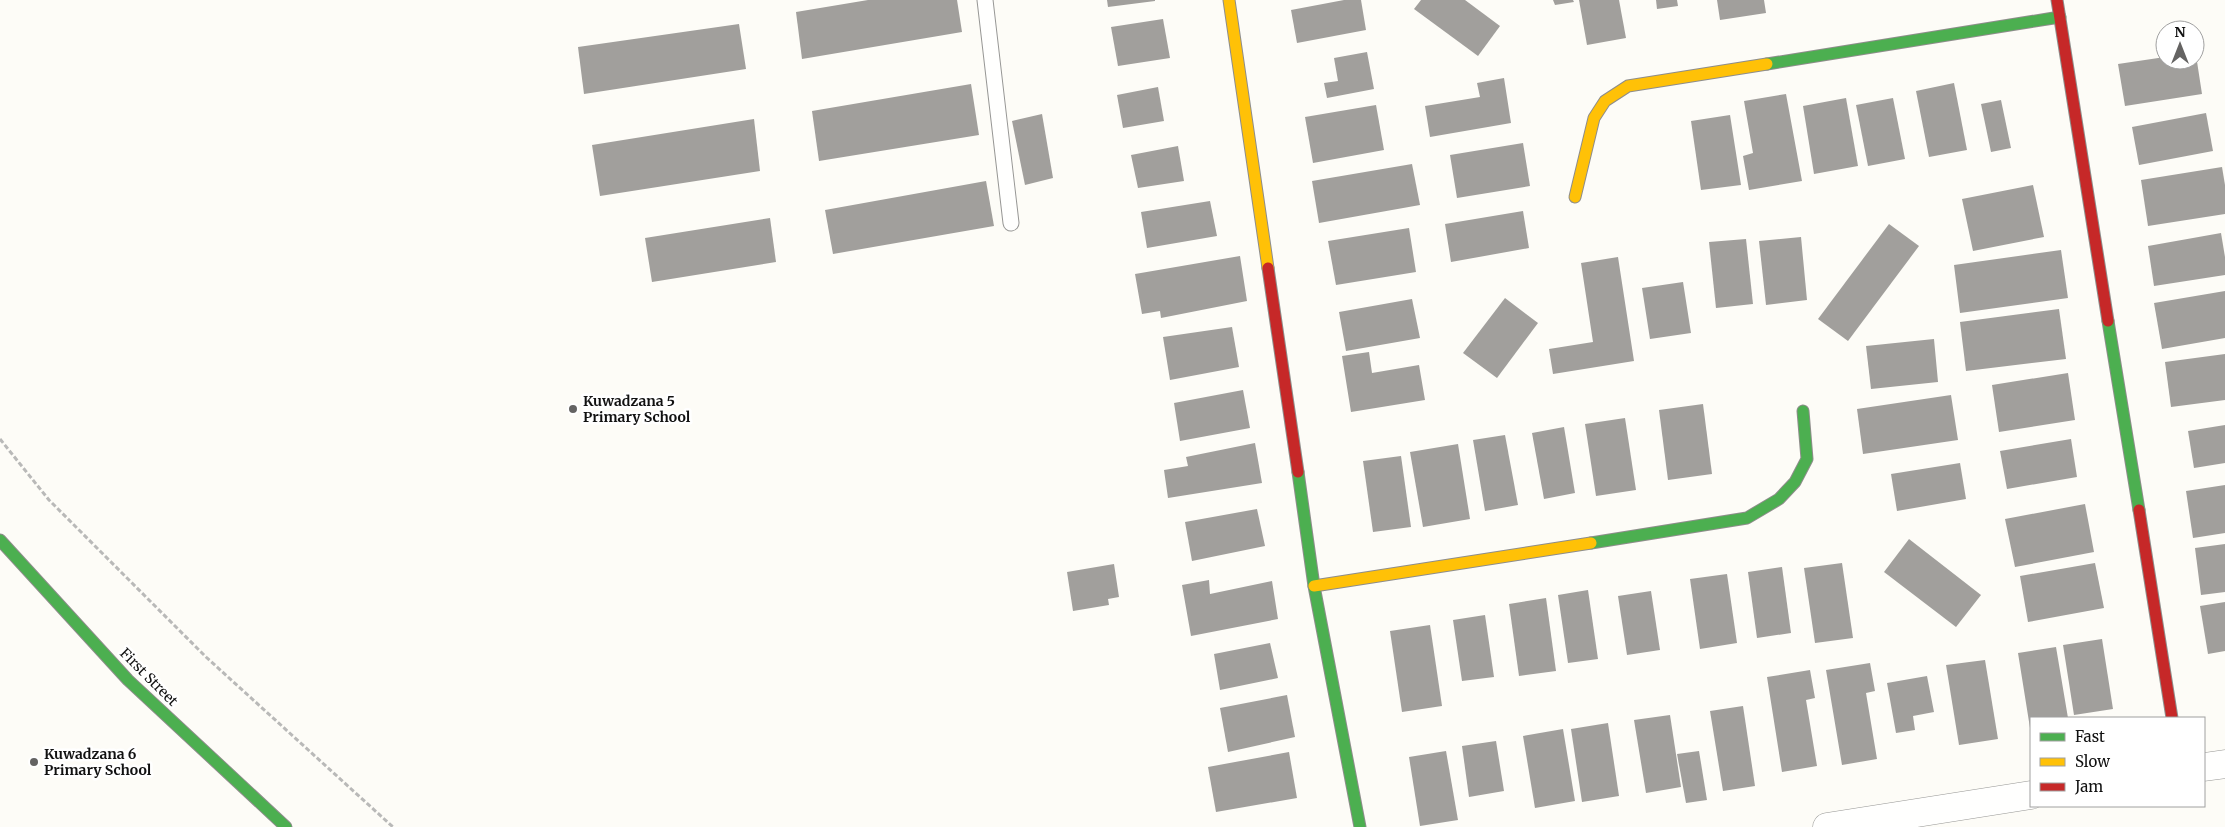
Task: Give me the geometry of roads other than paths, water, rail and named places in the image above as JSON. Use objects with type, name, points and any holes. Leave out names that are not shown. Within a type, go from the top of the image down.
[{"type":"street","points":[[1229,0],[1314,586],[1360,827]]},
{"type":"street","points":[[2057,0],[2172,717]]},
{"type":"street","points":[[1575,197],[1594,118],[1605,101],[1628,86],[2060,17]]},
{"type":"street","points":[[1314,586],[1747,518],[1779,499],[1795,482],[1807,458],[1803,411]]},
{"type":"street","name":"First Street","points":[[0,540],[128,680],[286,827]]},
{"type":"street","points":[[2205,767],[2225,764]]},
{"type":"street","points":[[1827,827],[2030,795]]},
{"type":"lane","points":[[985,0],[1011,223]]},
{"type":"place","name":"Kuwadzana 5 Primary School","points":[[573,409]]},
{"type":"place","name":"Kuwadzana 6 Primary School","points":[[34,762]]}]
